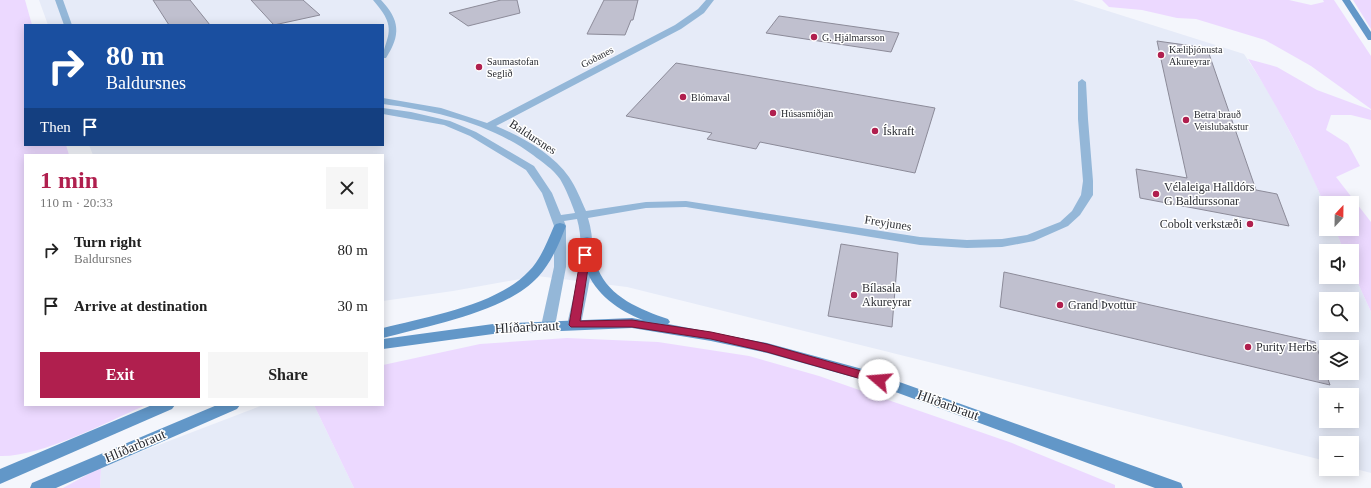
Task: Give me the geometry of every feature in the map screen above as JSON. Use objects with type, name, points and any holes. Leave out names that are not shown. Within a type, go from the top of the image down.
[{"type":"street","points":[[58,0],[68,24]]},
{"type":"street","points":[[377,0],[387,9],[393,26],[391,44],[384,54]]},
{"type":"street","name":"Goðanes","points":[[489,126],[678,27],[701,11],[710,0]]},
{"type":"street","points":[[1346,0],[1371,38]]},
{"type":"street","name":"Freyjunes","points":[[558,223],[582,214],[646,205],[686,204],[920,241],[967,244],[1002,243],[1030,238],[1064,224],[1076,213],[1087,194],[1088,181],[1083,119],[1082,82]]},
{"type":"street","name":"Baldursnes","points":[[384,100],[412,104],[447,112],[489,126],[512,137],[548,160],[563,176],[582,214],[587,241],[584,270],[574,325]]},
{"type":"street","points":[[384,111],[411,115],[447,123],[473,134],[509,154],[530,168],[547,193],[558,223],[560,267],[548,326]]},
{"type":"street","points":[[384,333],[454,314],[490,301],[514,288],[529,278],[542,263],[558,223]]},
{"type":"street","points":[[587,241],[593,270],[606,292],[619,302],[646,317],[711,336]]},
{"type":"street","name":"Hlíðarbraut","points":[[384,344],[493,329],[632,323],[711,336],[767,348],[866,375],[1175,488]]},
{"type":"street","name":"Hlíðarbraut","points":[[384,351],[406,342]]},
{"type":"street","name":"Hlíðarbraut","points":[[0,477],[165,406]]},
{"type":"street","name":"Hlíðarbraut","points":[[38,488],[230,406]]},
{"type":"shaded area","points":[[0,0],[25,0],[32,24],[24,24],[24,146],[66,146],[69,154],[24,154],[24,406],[144,406],[92,430],[53,445],[17,455],[0,456]]},
{"type":"shaded area","points":[[39,0],[1073,0],[1244,54],[1270,94],[1311,173],[1321,196],[1319,196],[1319,236],[1338,236],[1341,244],[1319,244],[1319,284],[1358,284],[1371,312],[1371,473],[1359,470],[1359,436],[1319,436],[1319,459],[627,287],[537,276],[453,291],[384,301],[384,154],[93,154],[89,146],[384,146],[384,24],[48,24]]},
{"type":"shaded area","points":[[1102,0],[1289,0],[1311,5],[1324,2],[1323,0],[1334,0],[1371,56],[1371,109],[1311,66],[1265,40],[1196,19],[1177,18],[1142,10],[1109,7]]},
{"type":"shaded area","points":[[1353,0],[1371,0],[1371,29]]},
{"type":"shaded area","points":[[1248,59],[1277,67],[1317,90],[1371,110],[1371,120],[1351,115],[1331,115],[1326,130],[1348,144],[1360,166],[1336,177],[1351,196],[1321,196],[1290,132]]},
{"type":"shaded area","points":[[1359,207],[1371,222],[1371,312],[1358,284],[1359,244],[1341,244],[1338,236],[1359,236]]},
{"type":"shaded area","points":[[567,338],[658,342],[749,356],[819,376],[1012,443],[1115,485],[1115,488],[354,488],[314,406],[384,406],[384,365],[480,344]]},
{"type":"shaded area","points":[[260,406],[314,406],[354,488],[100,488],[101,467]]},
{"type":"shaded area","points":[[101,467],[100,488],[63,488]]},
{"type":"building","points":[[153,0],[190,0],[209,24],[168,24]]},
{"type":"building","points":[[251,0],[303,0],[320,15],[279,24],[273,24]]},
{"type":"building","points":[[501,0],[517,0],[520,13],[468,26],[449,13]]},
{"type":"building","points":[[604,0],[638,0],[633,20],[631,20],[625,35],[587,34]]},
{"type":"building","points":[[779,16],[899,33],[891,52],[766,33]]},
{"type":"building","points":[[1157,41],[1207,48],[1256,190],[1277,194],[1289,226],[1140,198],[1136,169],[1187,178]]},
{"type":"building","points":[[676,63],[935,108],[915,173],[760,142],[756,149],[707,139],[712,133],[626,116]]},
{"type":"building","points":[[841,244],[898,253],[892,327],[828,316]]},
{"type":"building","points":[[1004,272],[1315,342],[1319,353],[1319,380],[1328,380],[1330,385],[1000,307]]},
{"type":"place","name":"G. Hjálmarsson","points":[[814,37]]},
{"type":"place","name":"Kæliþjónusta Akureyrar","points":[[1161,55]]},
{"type":"place","name":"Saumastofan Seglið","points":[[479,67]]},
{"type":"place","name":"Blómaval","points":[[683,97]]},
{"type":"place","name":"Húsasmiðjan","points":[[773,113]]},
{"type":"place","name":"Betra brauð Veislubakstur","points":[[1186,120]]},
{"type":"place","name":"Ískraft","points":[[875,131]]},
{"type":"place","name":"Vélaleiga Halldórs G Baldurssonar","points":[[1156,194]]},
{"type":"place","name":"Cobolt verkstæði","points":[[1250,224]]},
{"type":"place","name":"Bílasala Akureyrar","points":[[854,295]]},
{"type":"place","name":"Grand Þvottur","points":[[1060,305]]},
{"type":"place","name":"Purity Herbs","points":[[1248,347]]},
{"type":"route","points":[[585,255],[584,270],[574,325],[632,323],[711,336],[767,348],[866,375],[879,380]]}]
